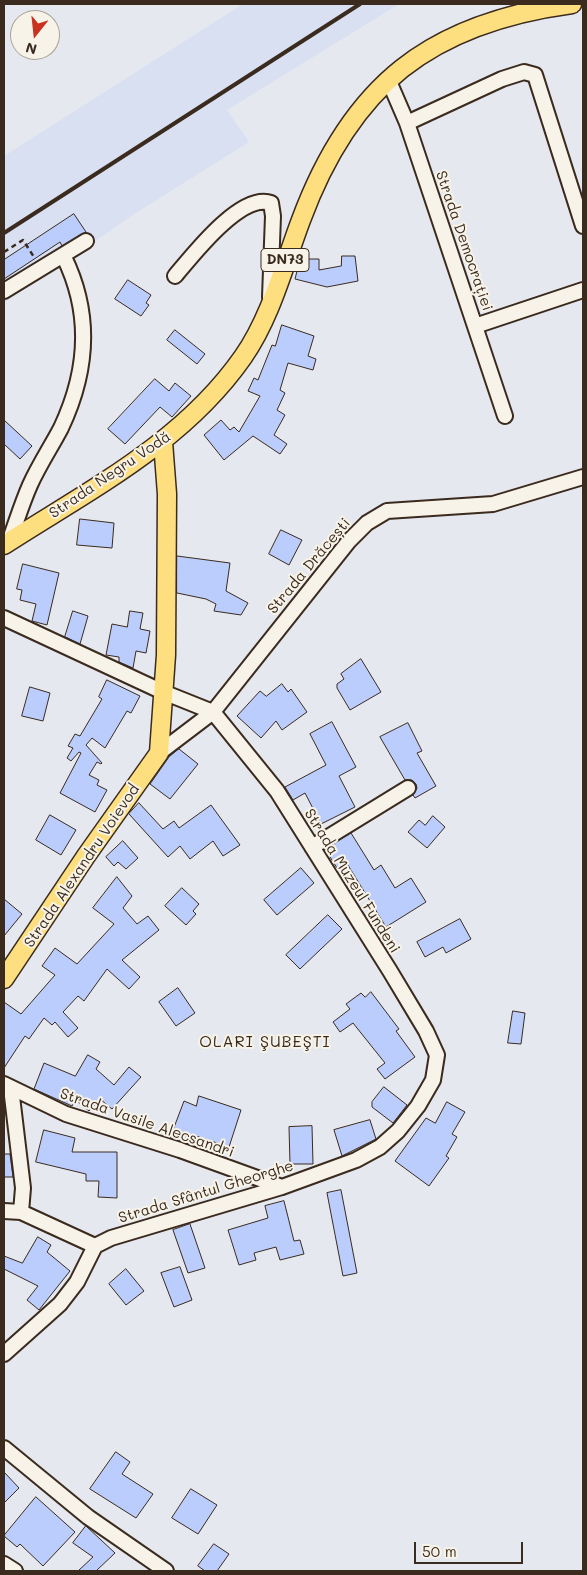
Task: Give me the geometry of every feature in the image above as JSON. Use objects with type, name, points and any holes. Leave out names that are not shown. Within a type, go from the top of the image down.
[{"type":"main road","name":"Strada Negru Vodă","points":[[7,544],[131,465],[163,442],[183,425],[235,368],[255,338],[303,214],[333,148],[349,122],[388,79],[429,48],[457,34],[504,16],[572,4]]},
{"type":"main road","points":[[159,753],[166,655],[168,494],[163,442]]},
{"type":"main road","name":"Strada Alexandru Voievod","points":[[4,979],[86,856],[159,753]]},
{"type":"street","points":[[407,123],[502,79],[524,72],[535,75],[583,226]]},
{"type":"street","name":"Strada Democrației","points":[[388,79],[407,123],[505,416]]},
{"type":"street","points":[[175,276],[207,238],[228,220],[249,205],[264,200],[271,203],[273,216],[270,301]]},
{"type":"street","points":[[4,292],[64,257],[86,241]]},
{"type":"street","points":[[7,544],[30,486],[61,427],[75,395],[81,370],[83,317],[80,294],[64,257]]},
{"type":"street","points":[[475,326],[583,290]]},
{"type":"street","name":"Strada Drăcești","points":[[159,753],[213,712],[349,541],[367,523],[387,511],[493,504],[583,477]]},
{"type":"street","points":[[4,618],[163,692],[213,712]]},
{"type":"street","name":"Strada Muzeul Fundeni","points":[[213,712],[277,791],[426,1031],[437,1055],[433,1080]]},
{"type":"street","points":[[312,847],[408,788]]},
{"type":"street","name":"Strada Sfântul Gheorghe","points":[[95,1246],[111,1238],[282,1187],[356,1160],[380,1146],[398,1131],[418,1106],[433,1080]]},
{"type":"street","points":[[8,1086],[23,1188],[20,1212]]},
{"type":"street","name":"Strada Vasile Alecsandri","points":[[8,1086],[66,1114],[172,1147],[282,1187]]},
{"type":"street","points":[[4,1211],[20,1212],[95,1246],[77,1282],[60,1304],[4,1354]]},
{"type":"street","points":[[4,1448],[88,1517],[166,1571]]},
{"type":"street","points":[[4,1564],[15,1571]]},
{"type":"path","points":[[4,252],[23,240],[41,269]]},
{"type":"shaded area","points":[[243,4],[399,4],[227,110],[249,142],[139,211],[4,303],[4,156]]},
{"type":"building","points":[[74,214],[86,232],[62,246],[60,242],[4,279],[4,260]]},
{"type":"building","points":[[342,256],[355,256],[358,281],[327,287],[295,279],[300,259],[319,259],[319,270],[341,266]]},
{"type":"building","points":[[128,280],[151,295],[146,303],[149,305],[141,316],[115,299]]},
{"type":"building","points":[[282,325],[314,336],[308,356],[316,359],[313,370],[288,363],[280,390],[285,393],[277,410],[285,415],[274,435],[287,444],[280,454],[253,436],[224,460],[204,435],[221,420],[230,430],[234,427],[239,432],[260,396],[248,391],[254,378],[258,380],[272,345],[275,346]]},
{"type":"building","points":[[175,330],[205,354],[197,364],[167,340]]},
{"type":"building","points":[[155,379],[169,391],[175,383],[191,396],[172,417],[160,407],[125,444],[108,429]]},
{"type":"building","points":[[4,420],[32,446],[20,459],[4,444]]},
{"type":"building","points":[[80,519],[114,523],[112,548],[77,545]]},
{"type":"building","points":[[281,530],[302,540],[289,565],[269,554]]},
{"type":"building","points":[[177,556],[230,563],[226,591],[248,603],[241,615],[214,611],[216,604],[206,599],[177,593]]},
{"type":"building","points":[[23,564],[59,573],[47,625],[32,621],[36,604],[20,600],[22,590],[17,589]]},
{"type":"building","points":[[73,611],[88,616],[80,644],[65,637]]},
{"type":"building","points":[[130,611],[143,613],[140,629],[150,631],[146,653],[136,651],[133,668],[119,662],[119,657],[106,655],[112,624],[127,627]]},
{"type":"building","points":[[361,659],[381,692],[350,710],[337,688],[337,684],[344,679],[341,674]]},
{"type":"building","points":[[107,680],[140,696],[131,713],[127,711],[105,748],[92,738],[86,745],[102,763],[97,762],[89,775],[99,780],[97,785],[107,790],[95,812],[60,793],[81,753],[79,752],[71,761],[67,758],[73,748],[68,746],[75,734],[80,736],[102,699],[99,697]]},
{"type":"building","points":[[282,684],[288,692],[291,689],[307,712],[282,730],[276,721],[261,738],[237,716],[260,691],[266,696]]},
{"type":"building","points":[[30,687],[50,693],[43,721],[22,716]]},
{"type":"building","points":[[332,722],[356,767],[339,776],[355,807],[321,824],[305,793],[293,800],[285,787],[326,765],[310,734]]},
{"type":"building","points":[[408,723],[422,751],[417,753],[436,786],[415,798],[413,795],[417,788],[416,784],[412,780],[405,780],[380,737]]},
{"type":"building","points":[[179,749],[198,764],[170,799],[150,784],[169,757]]},
{"type":"building","points":[[139,803],[163,829],[174,821],[179,828],[211,805],[240,845],[223,856],[213,841],[190,859],[180,846],[168,857],[129,814]]},
{"type":"building","points":[[50,815],[76,830],[61,855],[36,840]]},
{"type":"building","points":[[433,816],[445,827],[427,848],[408,832],[419,820],[425,825]]},
{"type":"building","points":[[351,833],[374,870],[381,865],[395,888],[411,878],[426,902],[386,927],[346,862],[337,868],[325,849]]},
{"type":"building","points":[[123,841],[138,858],[126,869],[118,862],[114,866],[106,857]]},
{"type":"building","points":[[301,868],[314,883],[277,915],[264,900]]},
{"type":"building","points":[[117,877],[132,896],[123,908],[137,924],[148,916],[159,930],[122,960],[140,977],[129,989],[107,969],[84,1001],[78,996],[63,1012],[78,1028],[68,1037],[55,1022],[52,1025],[44,1018],[29,1039],[25,1036],[4,1068],[4,1002],[21,1014],[55,975],[42,966],[55,948],[77,964],[114,924],[93,908]]},
{"type":"building","points":[[182,888],[199,904],[193,911],[196,914],[186,925],[165,906]]},
{"type":"building","points":[[4,899],[22,914],[4,936]]},
{"type":"building","points":[[328,915],[342,929],[300,969],[286,955]]},
{"type":"building","points":[[460,919],[471,939],[446,953],[443,947],[425,957],[417,942]]},
{"type":"building","points":[[178,988],[195,1013],[176,1026],[159,1002]]},
{"type":"building","points":[[371,992],[399,1029],[396,1031],[415,1057],[385,1079],[377,1069],[385,1063],[353,1023],[340,1032],[333,1022],[350,1009],[346,1004],[361,993],[365,997]]},
{"type":"building","points":[[513,1011],[525,1013],[521,1044],[508,1043]]},
{"type":"building","points":[[88,1055],[100,1062],[96,1069],[114,1085],[129,1067],[141,1077],[112,1109],[100,1099],[89,1111],[76,1100],[72,1106],[34,1089],[44,1063],[75,1076]]},
{"type":"building","points":[[384,1087],[407,1105],[393,1123],[372,1107],[372,1102]]},
{"type":"building","points":[[199,1096],[241,1110],[229,1147],[193,1135],[189,1144],[170,1138],[184,1101],[196,1106]]},
{"type":"building","points":[[447,1102],[465,1112],[452,1134],[457,1137],[446,1156],[449,1158],[429,1186],[395,1161],[426,1118],[435,1123]]},
{"type":"building","points":[[370,1120],[376,1139],[342,1156],[334,1130]]},
{"type":"building","points":[[312,1126],[313,1164],[290,1164],[289,1127]]},
{"type":"building","points":[[44,1130],[75,1138],[72,1152],[117,1152],[117,1198],[98,1197],[99,1181],[86,1181],[86,1174],[36,1162]]},
{"type":"building","points":[[4,1154],[10,1154],[13,1177],[4,1177]]},
{"type":"building","points":[[341,1190],[357,1273],[343,1276],[327,1193]]},
{"type":"building","points":[[284,1201],[294,1241],[300,1240],[304,1254],[280,1260],[276,1247],[254,1253],[256,1260],[239,1265],[228,1230],[268,1218],[265,1206]]},
{"type":"building","points":[[190,1224],[205,1268],[188,1273],[173,1230]]},
{"type":"building","points":[[38,1237],[51,1245],[47,1252],[70,1271],[39,1310],[27,1300],[38,1286],[4,1269],[4,1256],[22,1263]]},
{"type":"building","points":[[180,1267],[192,1300],[174,1307],[161,1273]]},
{"type":"building","points":[[126,1269],[144,1291],[126,1305],[109,1284]]},
{"type":"building","points":[[116,1452],[130,1462],[122,1474],[153,1494],[136,1518],[90,1489]]},
{"type":"building","points":[[4,1472],[19,1488],[4,1503]]},
{"type":"building","points":[[191,1489],[217,1505],[198,1534],[172,1518]]},
{"type":"building","points":[[36,1497],[75,1532],[43,1566],[20,1544],[17,1547],[4,1536]]},
{"type":"building","points":[[86,1526],[115,1553],[96,1571],[78,1571],[93,1557],[73,1543]]},
{"type":"building","points":[[214,1544],[229,1554],[217,1571],[205,1571],[198,1566]]},
{"type":"railway","points":[[4,233],[360,4]]},
{"type":"district","name":"OLARI ŞUBEŞTI","points":[[265,1042]]}]
